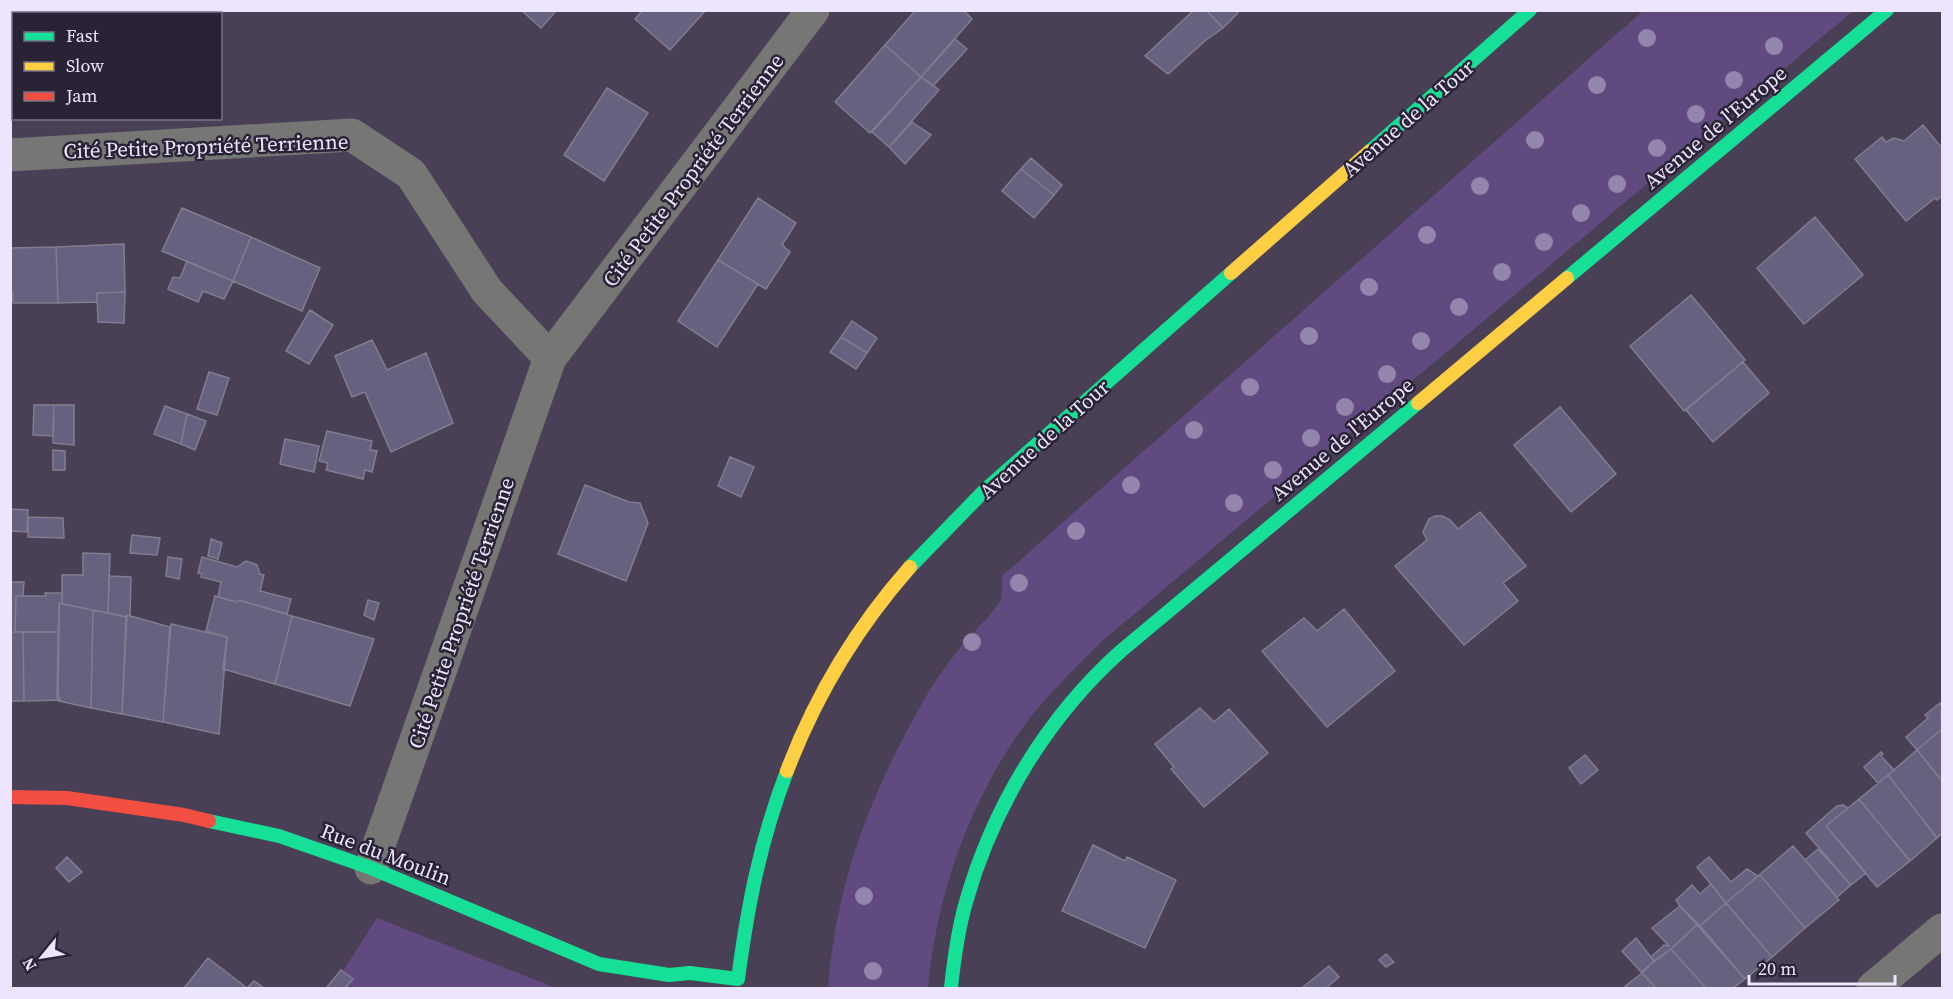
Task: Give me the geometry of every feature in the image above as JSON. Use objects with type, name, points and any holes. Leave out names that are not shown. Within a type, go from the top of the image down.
[{"type":"street","name":"Cité Petite Propriété Terrienne","points":[[371,867],[550,358],[813,10]]},
{"type":"street","name":"Avenue de la Tour","points":[[738,984],[755,870],[783,783],[827,687],[884,597],[933,540],[986,489],[1530,10]]},
{"type":"street","name":"Avenue de l'Europe","points":[[951,988],[961,924],[975,872],[1006,799],[1050,729],[1099,672],[1158,620],[1887,10]]},
{"type":"street","name":"Cité Petite Propriété Terrienne","points":[[10,155],[352,135],[411,174],[487,291],[550,358]]},
{"type":"street","name":"Rue du Moulin","points":[[10,797],[67,798],[184,815],[279,836],[371,867],[599,964],[669,975],[690,973],[738,984]]},
{"type":"street","points":[[1873,988],[1942,930]]},
{"type":"shaded area","points":[[1644,10],[1853,11],[1101,642],[1056,688],[1016,737],[998,765],[968,826],[946,889],[932,955],[928,988],[828,988],[839,910],[848,874],[872,804],[887,770],[932,686],[963,644],[999,603],[1002,596],[1002,576]]},
{"type":"shaded area","points":[[377,918],[556,988],[332,988]]},
{"type":"building","points":[[521,10],[552,10],[555,12],[541,28]]},
{"type":"building","points":[[643,10],[706,10],[670,50],[635,19]]},
{"type":"building","points":[[916,10],[963,10],[972,19],[921,77],[885,45]]},
{"type":"building","points":[[1194,10],[1206,10],[1223,28],[1168,74],[1145,56]]},
{"type":"building","points":[[1206,10],[1236,10],[1238,13],[1223,28]]},
{"type":"building","points":[[955,39],[967,49],[933,86],[921,77]]},
{"type":"building","points":[[885,45],[921,77],[870,133],[835,102]]},
{"type":"building","points":[[921,77],[939,90],[889,147],[872,132]]},
{"type":"building","points":[[607,88],[648,113],[604,181],[564,155]]},
{"type":"building","points":[[912,122],[931,135],[905,164],[889,147]]},
{"type":"building","points":[[1923,125],[1942,146],[1942,196],[1937,200],[1935,198],[1906,221],[1855,159],[1882,137],[1886,142],[1894,138],[1904,141]]},
{"type":"building","points":[[1031,158],[1062,185],[1054,195],[1021,169]]},
{"type":"building","points":[[1021,169],[1054,195],[1034,218],[1002,191]]},
{"type":"building","points":[[758,198],[796,223],[782,245],[790,252],[766,289],[718,260]]},
{"type":"building","points":[[182,208],[251,237],[233,281],[162,251]]},
{"type":"building","points":[[1815,217],[1863,275],[1804,324],[1757,268]]},
{"type":"building","points":[[251,237],[320,268],[302,311],[233,281]]},
{"type":"building","points":[[124,244],[125,292],[97,293],[97,302],[58,303],[56,247]]},
{"type":"building","points":[[56,247],[58,303],[13,303],[13,293],[10,293],[10,248]]},
{"type":"building","points":[[718,260],[758,284],[717,347],[678,321]]},
{"type":"building","points":[[187,261],[233,281],[224,299],[203,291],[198,302],[168,289],[173,277],[180,278]]},
{"type":"building","points":[[125,292],[124,323],[98,322],[97,293]]},
{"type":"building","points":[[1691,295],[1745,360],[1684,411],[1630,346]]},
{"type":"building","points":[[310,310],[333,325],[309,364],[286,351]]},
{"type":"building","points":[[852,321],[877,338],[867,353],[841,337]]},
{"type":"building","points":[[841,337],[867,353],[856,369],[830,352]]},
{"type":"building","points":[[372,340],[387,370],[426,353],[453,423],[391,452],[365,392],[352,397],[335,356]]},
{"type":"building","points":[[1743,362],[1769,393],[1713,442],[1686,410]]},
{"type":"building","points":[[209,372],[229,378],[217,415],[197,409]]},
{"type":"building","points":[[34,405],[54,405],[53,436],[33,435]]},
{"type":"building","points":[[54,405],[74,405],[74,445],[53,443]]},
{"type":"building","points":[[165,406],[187,414],[181,444],[154,434]]},
{"type":"building","points":[[1560,407],[1616,474],[1571,512],[1514,445]]},
{"type":"building","points":[[187,414],[206,421],[195,450],[181,444]]},
{"type":"building","points":[[327,431],[372,441],[370,450],[377,451],[372,472],[365,470],[363,479],[326,470],[328,463],[319,461]]},
{"type":"building","points":[[285,439],[319,446],[314,472],[280,464]]},
{"type":"building","points":[[53,450],[65,451],[65,470],[53,470]]},
{"type":"building","points":[[730,457],[754,467],[741,497],[718,486]]},
{"type":"building","points":[[585,485],[629,502],[640,503],[648,523],[626,581],[558,554]]},
{"type":"building","points":[[10,509],[28,510],[27,532],[10,531]]},
{"type":"building","points":[[1480,512],[1526,566],[1503,583],[1518,601],[1464,645],[1395,566],[1427,540],[1423,532],[1429,519],[1442,516],[1450,520],[1458,529]]},
{"type":"building","points":[[28,517],[63,518],[64,538],[28,537]]},
{"type":"building","points":[[132,535],[160,538],[157,555],[130,553]]},
{"type":"building","points":[[211,539],[222,543],[218,559],[208,556]]},
{"type":"building","points":[[83,553],[110,554],[108,613],[62,604],[62,575],[83,575]]},
{"type":"building","points":[[168,557],[182,559],[179,579],[166,576]]},
{"type":"building","points":[[202,557],[237,567],[246,561],[257,565],[260,574],[264,575],[260,591],[291,599],[287,614],[239,600],[236,602],[218,597],[221,582],[201,577],[202,574],[198,573]]},
{"type":"building","points":[[109,576],[131,577],[130,616],[108,613]]},
{"type":"building","points":[[10,582],[24,582],[23,596],[16,596],[15,632],[10,632]]},
{"type":"building","points":[[45,593],[62,593],[62,604],[59,603],[59,632],[15,632],[16,596],[46,596]]},
{"type":"building","points":[[215,596],[236,602],[239,600],[292,616],[275,684],[223,669],[227,637],[206,631]]},
{"type":"building","points":[[368,600],[379,603],[374,620],[364,615]]},
{"type":"building","points":[[59,603],[93,610],[91,708],[59,701],[60,698],[57,697]]},
{"type":"building","points":[[1344,609],[1395,671],[1327,727],[1262,651],[1304,618],[1317,631]]},
{"type":"building","points":[[93,610],[126,617],[122,714],[91,708]]},
{"type":"building","points":[[127,615],[170,627],[163,722],[122,714]]},
{"type":"building","points":[[292,616],[374,639],[350,706],[275,684]]},
{"type":"building","points":[[171,624],[227,637],[219,734],[163,722]]},
{"type":"building","points":[[10,632],[23,632],[24,701],[10,701]]},
{"type":"building","points":[[23,632],[59,632],[58,700],[24,701]]},
{"type":"building","points":[[1940,703],[1942,729],[1917,750],[1906,737],[1928,718],[1925,715]]},
{"type":"building","points":[[1200,708],[1214,722],[1229,709],[1268,753],[1204,807],[1171,769],[1174,767],[1155,744]]},
{"type":"building","points":[[1942,729],[1942,781],[1917,750]]},
{"type":"building","points":[[1917,750],[1942,781],[1942,833],[1937,838],[1888,775]]},
{"type":"building","points":[[1881,752],[1883,754],[1881,756],[1894,770],[1878,783],[1864,767]]},
{"type":"building","points":[[1585,755],[1598,770],[1581,784],[1569,768]]},
{"type":"building","points":[[1888,775],[1937,838],[1910,861],[1859,799]]},
{"type":"building","points":[[1859,799],[1910,861],[1877,887],[1826,826]]},
{"type":"building","points":[[1843,805],[1848,808],[1826,826],[1866,873],[1851,885],[1806,833],[1837,806]]},
{"type":"building","points":[[1093,845],[1125,861],[1127,857],[1176,880],[1145,948],[1062,911]]},
{"type":"building","points":[[1793,846],[1839,900],[1805,928],[1761,876],[1758,876]]},
{"type":"building","points":[[1818,849],[1851,885],[1837,897],[1805,860]]},
{"type":"building","points":[[67,857],[82,872],[69,882],[56,868]]},
{"type":"building","points":[[1709,857],[1731,882],[1747,869],[1758,876],[1726,903],[1697,867]]},
{"type":"building","points":[[1758,876],[1761,876],[1805,928],[1772,957],[1726,903]]},
{"type":"building","points":[[1711,884],[1726,903],[1700,926],[1676,900],[1692,885],[1700,894]]},
{"type":"building","points":[[1726,903],[1772,957],[1745,979],[1700,926]]},
{"type":"building","points":[[1680,906],[1697,925],[1654,961],[1651,957],[1664,945],[1669,946],[1652,928]]},
{"type":"building","points":[[1697,925],[1745,979],[1733,988],[1706,988],[1671,949]]},
{"type":"building","points":[[1636,938],[1654,961],[1642,973],[1622,951]]},
{"type":"building","points":[[1671,949],[1706,988],[1656,988],[1642,973]]},
{"type":"building","points":[[1386,954],[1394,962],[1386,967],[1379,960]]},
{"type":"building","points":[[208,958],[247,988],[184,988]]},
{"type":"building","points":[[1329,966],[1339,977],[1326,988],[1302,988]]},
{"type":"building","points":[[341,970],[353,979],[345,988],[328,988],[327,987]]},
{"type":"building","points":[[1642,973],[1656,988],[1623,988]]},
{"type":"building","points":[[254,981],[264,988],[247,988]]},
{"type":"traffic: fast","points":[[1370,151],[1530,10]]},
{"type":"traffic: fast","points":[[1567,278],[1887,10]]},
{"type":"traffic: fast","points":[[910,567],[986,489],[1231,273]]},
{"type":"traffic: fast","points":[[951,988],[963,913],[991,832],[1026,766],[1069,705],[1121,651],[1418,403]]},
{"type":"traffic: fast","points":[[209,821],[279,836],[371,868],[599,964],[669,975],[690,973],[738,979],[756,873],[769,823],[787,771]]},
{"type":"traffic: slow","points":[[1231,273],[1370,151]]},
{"type":"traffic: slow","points":[[1418,403],[1567,278]]},
{"type":"traffic: slow","points":[[787,771],[811,716],[840,663],[873,613],[910,567]]},
{"type":"traffic: jam","points":[[10,797],[67,798],[184,815],[209,821]]}]
